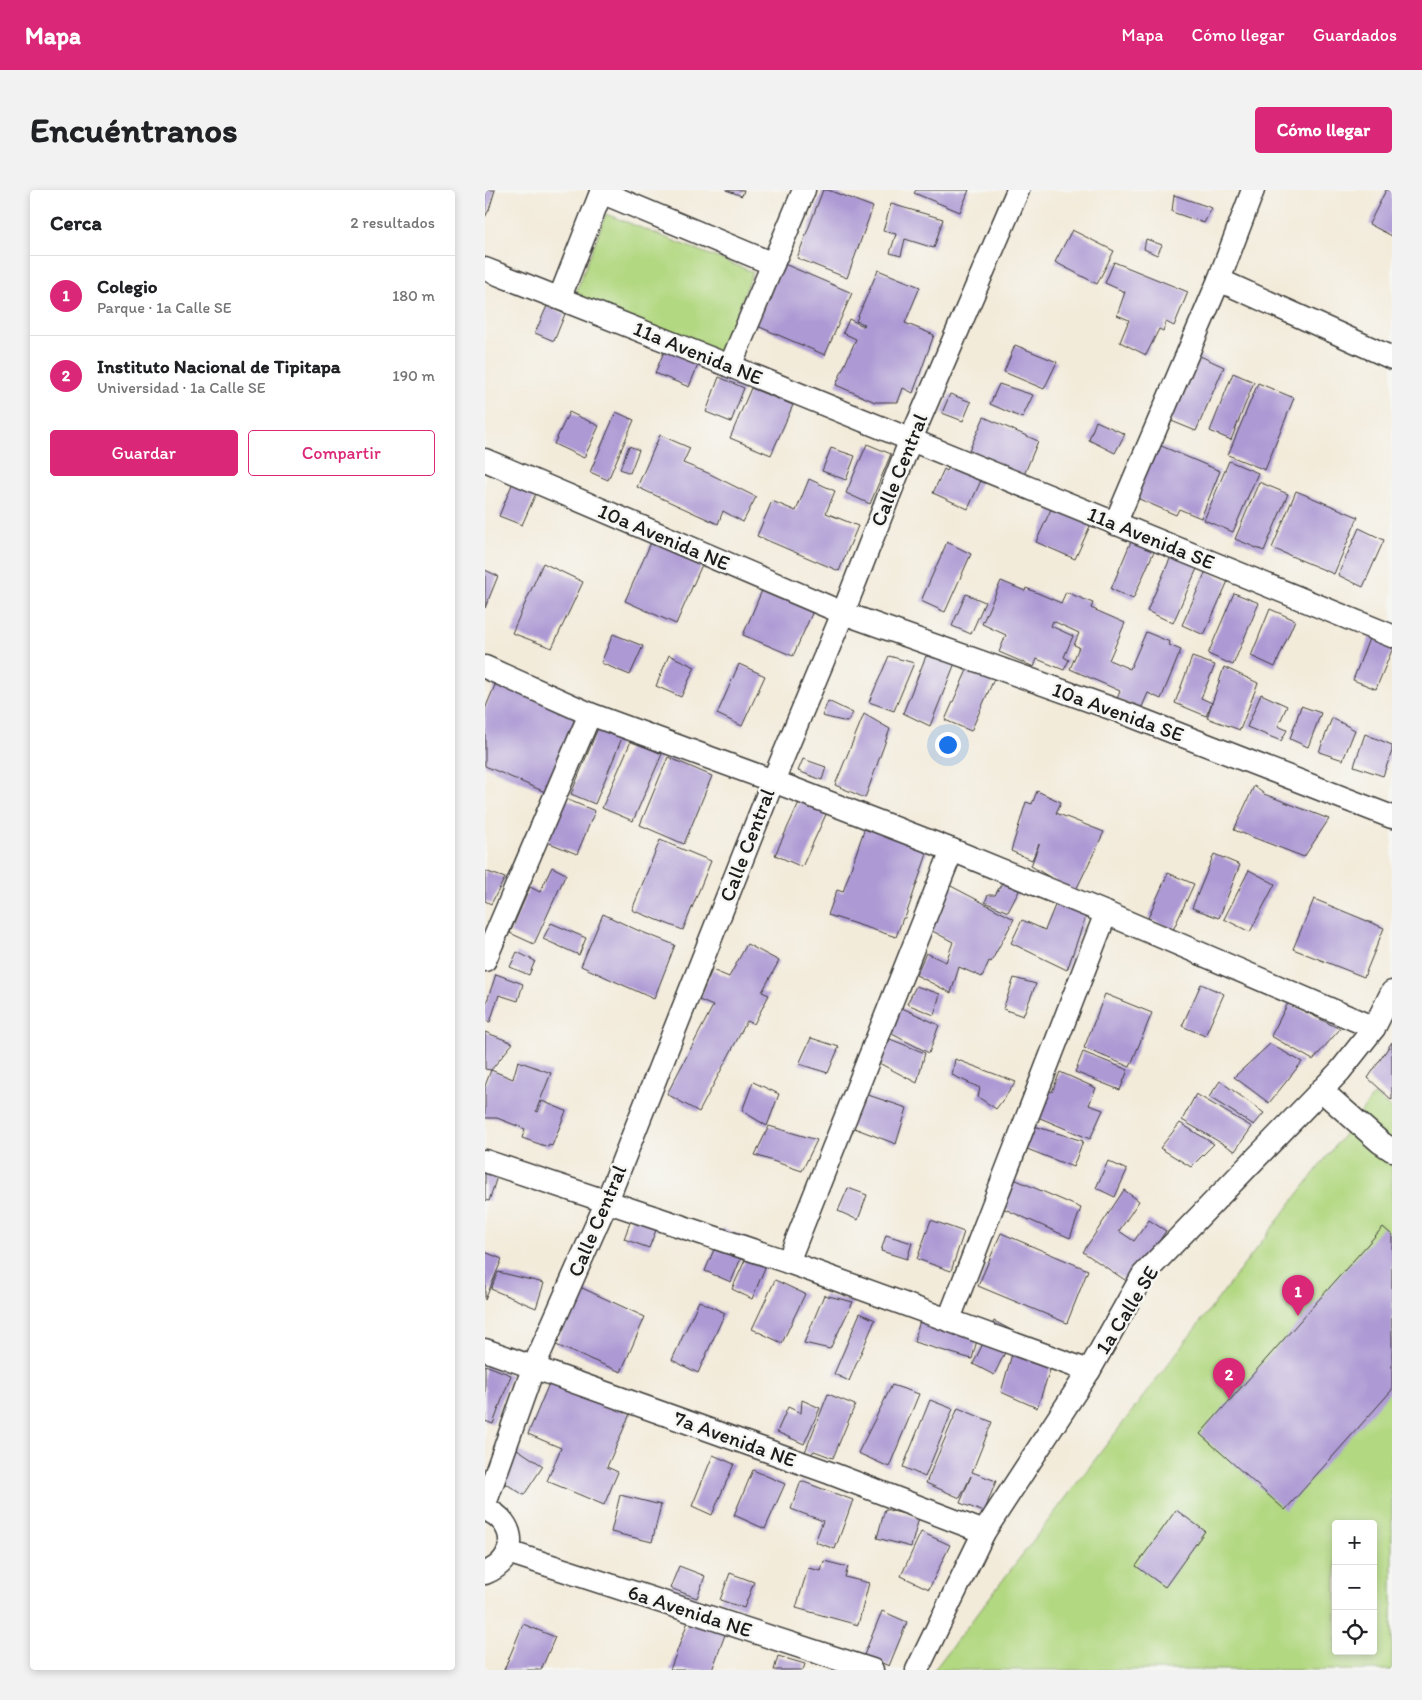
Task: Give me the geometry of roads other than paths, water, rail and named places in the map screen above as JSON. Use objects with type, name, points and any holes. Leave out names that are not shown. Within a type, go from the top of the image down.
[{"type":"street","points":[[730,366],[804,190]]},
{"type":"street","name":"Calle Central","points":[[485,1504],[534,1366],[607,1201],[911,439],[1018,190]]},
{"type":"street","points":[[1115,524],[1219,280],[1253,190]]},
{"type":"street","points":[[560,297],[602,191],[773,264]]},
{"type":"street","name":"11a Avenida NE","points":[[485,269],[560,297],[911,439]]},
{"type":"street","points":[[1219,280],[1392,358]]},
{"type":"street","name":"11a Avenida SE","points":[[911,439],[1392,636]]},
{"type":"street","name":"10a Avenida NE","points":[[485,460],[843,613]]},
{"type":"street","name":"10a Avenida SE","points":[[843,613],[1119,712],[1392,817]]},
{"type":"street","points":[[485,667],[589,714],[773,781],[952,850],[1106,913],[1374,1028]]},
{"type":"street","points":[[485,960],[589,714]]},
{"type":"street","points":[[788,1262],[952,850]]},
{"type":"street","points":[[949,1319],[1106,913]]},
{"type":"street","name":"1a Calle SE","points":[[917,1670],[984,1532],[1089,1371],[1143,1275],[1340,1071],[1374,1028],[1392,992]]},
{"type":"street","points":[[1321,1090],[1380,1142],[1392,1150]]},
{"type":"street","points":[[485,1161],[788,1262],[1089,1371]]},
{"type":"street","name":"7a Avenida NE","points":[[485,1350],[830,1473],[984,1532]]},
{"type":"street","points":[[485,1509],[494,1512],[503,1520],[509,1530],[510,1541],[508,1552],[502,1562],[493,1570],[485,1573]]},
{"type":"street","name":"6a Avenida NE","points":[[508,1552],[871,1670]]},
{"type":"place","name":"Colegio","points":[[1298,1316]]},
{"type":"place","name":"Instituto Nacional de Tipitapa","points":[[1229,1399]]}]
